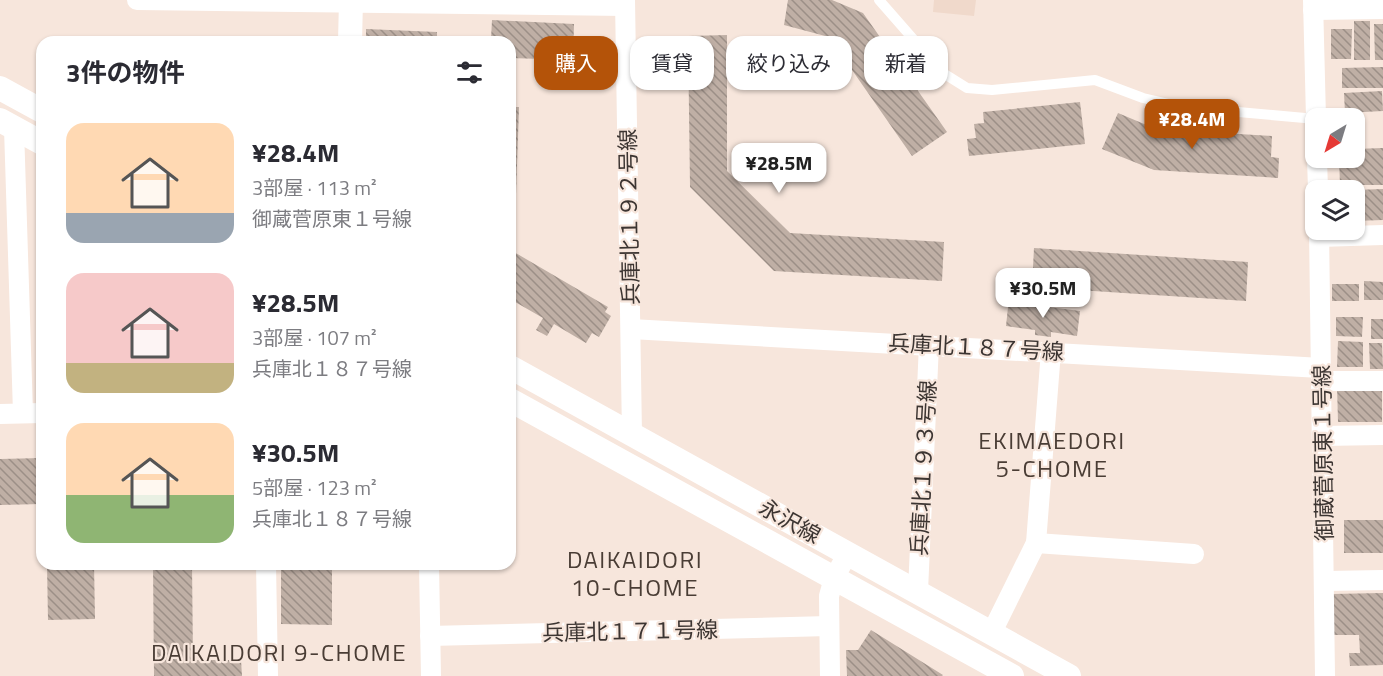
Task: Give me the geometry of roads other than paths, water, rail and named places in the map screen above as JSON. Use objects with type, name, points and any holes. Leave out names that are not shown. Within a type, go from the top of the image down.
[{"type":"street","points":[[137,0],[625,3]]},
{"type":"street","points":[[350,36],[351,1]]},
{"type":"street","name":"兵庫北１９２号線","points":[[625,3],[633,435]]},
{"type":"street","points":[[1316,108],[1313,5],[1383,9]]},
{"type":"street","points":[[0,88],[36,108]]},
{"type":"street","points":[[7,124],[36,140]]},
{"type":"street","points":[[0,414],[33,413],[7,124]]},
{"type":"street","points":[[1365,235],[1383,236]]},
{"type":"street","name":"御蔵菅原東１号線","points":[[1319,240],[1326,581],[1325,676]]},
{"type":"street","name":"兵庫北１８７号線","points":[[631,329],[1051,351],[1383,381]]},
{"type":"street","name":"兵庫北１９３号線","points":[[918,591],[929,344]]},
{"type":"street","points":[[992,632],[1036,543],[1051,351]]},
{"type":"street","name":"永沢線","points":[[516,371],[1069,676]]},
{"type":"street","name":"永沢線","points":[[516,403],[1012,676]]},
{"type":"street","points":[[1322,436],[1383,435]]},
{"type":"street","points":[[1036,543],[1194,554]]},
{"type":"street","points":[[830,676],[829,596],[834,578],[848,553]]},
{"type":"street","points":[[266,570],[268,676]]},
{"type":"street","points":[[429,570],[431,676]]},
{"type":"street","points":[[1326,581],[1383,580]]},
{"type":"street","name":"兵庫北１７１号線","points":[[430,636],[829,626]]},
{"type":"lane","points":[[879,0],[944,73],[967,88],[992,90],[1095,80],[1143,98],[1182,107],[1305,118]]},
{"type":"district","name":"EKIMAEDORI 5-CHOME","points":[[1052,455]]},
{"type":"district","name":"DAIKAIDORI 10-CHOME","points":[[635,574]]},
{"type":"district","name":"DAIKAIDORI 9-CHOME","points":[[279,653]]}]
